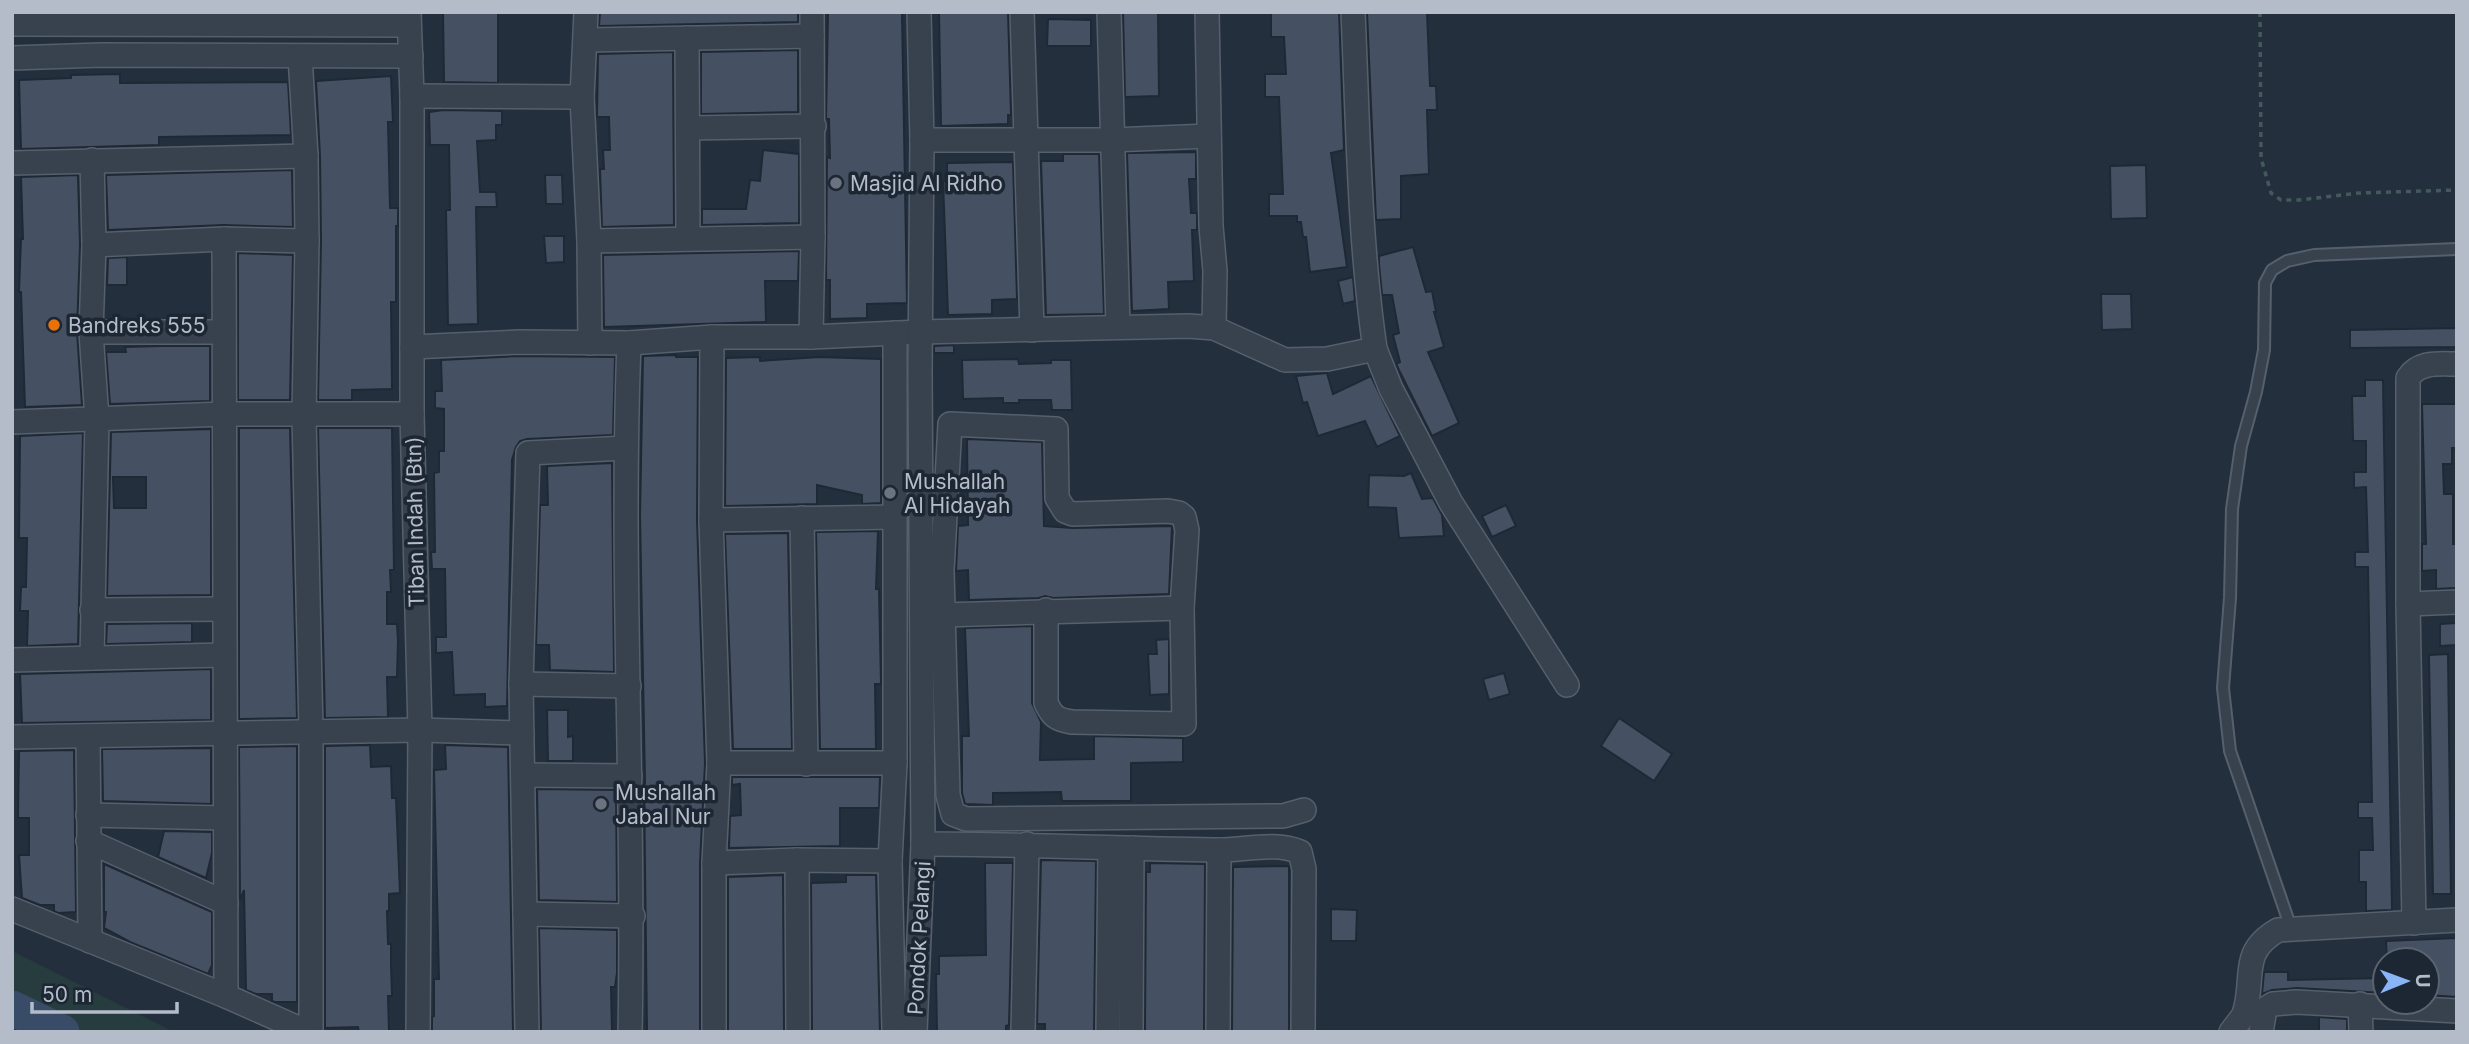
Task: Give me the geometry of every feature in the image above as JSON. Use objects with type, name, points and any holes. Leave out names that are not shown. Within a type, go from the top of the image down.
[{"type":"street","points":[[586,12],[582,97],[589,241],[590,343]]},
{"type":"street","points":[[811,337],[814,126],[812,12]]},
{"type":"street","points":[[919,12],[922,140],[920,332],[932,571],[943,615],[948,795],[953,814],[958,818],[1283,816],[1304,810]]},
{"type":"street","points":[[1022,12],[1032,330]]},
{"type":"street","points":[[1109,12],[1118,327]]},
{"type":"street","points":[[1207,12],[1211,226],[1215,271],[1214,328]]},
{"type":"street","points":[[1353,12],[1361,180],[1375,349],[1391,389],[1451,503],[1567,685]]},
{"type":"street","points":[[12,24],[409,18]]},
{"type":"street","name":"Tiban Indah (Btn)","points":[[409,18],[412,96],[412,414],[420,730],[418,1032]]},
{"type":"street","points":[[586,40],[812,36]]},
{"type":"street","points":[[687,38],[688,238]]},
{"type":"street","points":[[12,58],[101,55],[411,56]]},
{"type":"street","points":[[12,909],[309,1032],[311,732],[304,416],[307,241],[306,156],[300,56]]},
{"type":"street","points":[[412,96],[582,97]]},
{"type":"street","points":[[688,128],[814,126]]},
{"type":"street","points":[[922,140],[1112,140],[1209,136]]},
{"type":"street","points":[[12,163],[306,156]]},
{"type":"street","points":[[92,160],[94,245],[91,332],[97,419],[92,658]]},
{"type":"street","points":[[589,241],[813,237]]},
{"type":"street","points":[[94,245],[224,239],[307,241]]},
{"type":"street","points":[[224,239],[226,996]]},
{"type":"street","points":[[412,347],[519,342],[629,344],[712,337],[811,337],[1189,326],[1214,328],[1285,360],[1327,359],[1375,349]]},
{"type":"street","points":[[91,332],[224,332]]},
{"type":"street","points":[[894,1032],[891,857],[895,763],[895,333]]},
{"type":"street","points":[[712,337],[711,520],[719,763],[714,863],[714,1032]]},
{"type":"street","points":[[629,344],[625,448],[633,916],[630,1032]]},
{"type":"street","points":[[2414,923],[2408,604],[2408,377],[2412,371],[2424,365],[2457,364]]},
{"type":"street","points":[[12,422],[224,414],[412,414]]},
{"type":"street","points":[[932,571],[950,424],[1056,429],[1057,498],[1065,511],[1073,514],[1168,511],[1184,517],[1187,530],[1182,608],[1184,724],[1072,722],[1056,718],[1046,703],[1046,610]]},
{"type":"street","points":[[527,1032],[521,684],[528,453],[625,448]]},
{"type":"street","points":[[711,520],[894,517]]},
{"type":"street","points":[[802,518],[806,764]]},
{"type":"street","name":"Pondok Pelangi","points":[[915,1032],[932,571]]},
{"type":"street","points":[[2408,604],[2457,602]]},
{"type":"street","points":[[943,615],[1182,608]]},
{"type":"street","points":[[92,610],[224,609]]},
{"type":"street","points":[[12,660],[223,655]]},
{"type":"street","points":[[521,684],[629,686]]},
{"type":"street","points":[[12,737],[420,730],[522,733]]},
{"type":"street","points":[[89,736],[90,941]]},
{"type":"street","points":[[719,763],[895,763]]},
{"type":"street","points":[[523,775],[630,776]]},
{"type":"street","points":[[88,815],[225,818]]},
{"type":"street","points":[[88,841],[226,902]]},
{"type":"street","points":[[714,863],[891,857],[923,848],[1027,844],[1219,850],[1284,848],[1300,852],[1304,869],[1303,1032]]},
{"type":"street","points":[[1023,1032],[1027,844]]},
{"type":"street","points":[[1108,1032],[1121,848]]},
{"type":"street","points":[[1121,848],[1131,1032]]},
{"type":"street","points":[[1218,1032],[1219,850]]},
{"type":"street","points":[[797,860],[799,1032]]},
{"type":"street","points":[[525,914],[633,916]]},
{"type":"street","points":[[2249,1026],[2254,954],[2259,943],[2278,930],[2457,920]]},
{"type":"street","points":[[2249,1026],[2265,1009],[2280,1002],[2457,1011]]},
{"type":"street","points":[[2360,1004],[2361,1032]]},
{"type":"lane","points":[[2291,928],[2230,751],[2222,688],[2230,598],[2232,509],[2241,446],[2264,350],[2265,282],[2272,270],[2287,261],[2314,255],[2457,249]]},
{"type":"path","points":[[2260,12],[2261,159],[2271,193],[2281,200],[2290,200],[2359,193],[2457,190]]},
{"type":"green space","points":[[12,951],[174,1032],[12,1032]]},
{"type":"building","points":[[443,12],[498,12],[498,83],[444,82]]},
{"type":"building","points":[[600,12],[798,12],[798,22],[599,26]]},
{"type":"building","points":[[828,12],[902,12],[907,303],[867,304],[867,318],[830,319],[830,280],[826,280],[827,157],[830,158],[829,119],[826,119]]},
{"type":"building","points":[[939,12],[1008,12],[1011,115],[1008,115],[1008,124],[941,126]]},
{"type":"building","points":[[1123,12],[1158,12],[1159,96],[1125,97]]},
{"type":"building","points":[[1271,12],[1339,12],[1344,150],[1331,153],[1347,267],[1310,272],[1306,237],[1303,237],[1301,222],[1297,222],[1297,216],[1269,216],[1269,194],[1283,194],[1279,97],[1265,97],[1265,74],[1286,74],[1284,37],[1271,37]]},
{"type":"building","points":[[1367,12],[1427,12],[1430,86],[1436,86],[1437,110],[1427,110],[1429,174],[1401,176],[1401,219],[1376,220]]},
{"type":"building","points":[[1048,19],[1091,20],[1091,46],[1047,46]]},
{"type":"building","points":[[798,50],[798,112],[701,114],[701,52]]},
{"type":"building","points":[[673,52],[674,225],[602,227],[600,169],[604,169],[603,150],[610,150],[609,117],[597,117],[598,54]]},
{"type":"building","points":[[120,74],[120,83],[288,82],[291,135],[159,137],[159,145],[21,149],[19,80]]},
{"type":"building","points":[[391,76],[393,122],[388,122],[390,208],[398,208],[396,302],[391,302],[392,389],[352,390],[352,400],[318,400],[321,241],[316,81]]},
{"type":"building","points":[[502,111],[502,125],[496,125],[496,140],[477,141],[480,192],[496,192],[497,207],[476,207],[478,324],[448,325],[446,210],[450,210],[449,145],[430,145],[429,112]]},
{"type":"building","points":[[763,150],[799,154],[799,223],[702,225],[702,209],[746,209],[750,180],[760,181]]},
{"type":"building","points":[[1196,152],[1196,179],[1189,179],[1191,213],[1197,213],[1197,230],[1192,230],[1194,281],[1168,282],[1169,309],[1132,311],[1127,153]]},
{"type":"building","points":[[1063,154],[1099,154],[1104,314],[1046,315],[1041,161],[1063,161]]},
{"type":"building","points":[[1013,162],[1017,299],[992,300],[992,314],[948,315],[943,181],[947,181],[947,163]]},
{"type":"building","points":[[2146,165],[2147,218],[2111,219],[2110,166]]},
{"type":"building","points":[[292,170],[293,227],[223,225],[108,230],[106,175]]},
{"type":"building","points":[[78,175],[80,245],[77,332],[82,405],[25,407],[19,292],[23,239],[21,177]]},
{"type":"building","points":[[545,175],[562,175],[563,204],[546,204]]},
{"type":"building","points":[[544,236],[564,236],[564,262],[546,263]]},
{"type":"building","points":[[1413,247],[1426,292],[1432,291],[1434,312],[1444,347],[1428,352],[1459,423],[1432,436],[1396,364],[1400,362],[1393,335],[1399,333],[1392,295],[1382,295],[1379,256]]},
{"type":"building","points":[[799,251],[798,281],[765,281],[766,322],[604,327],[603,255]]},
{"type":"building","points":[[238,253],[293,255],[290,400],[238,400]]},
{"type":"building","points":[[127,257],[127,285],[107,285],[108,258]]},
{"type":"building","points":[[1353,277],[1355,301],[1343,304],[1338,281]]},
{"type":"building","points":[[2101,294],[2131,294],[2132,329],[2102,330]]},
{"type":"building","points":[[2457,328],[2457,347],[2350,348],[2350,330]]},
{"type":"building","points":[[954,345],[954,353],[934,353],[934,346]]},
{"type":"building","points":[[210,346],[210,401],[110,404],[106,352],[126,352],[125,347]]},
{"type":"building","points":[[519,356],[615,357],[613,435],[527,439],[520,441],[516,447],[512,460],[507,706],[485,707],[485,694],[454,695],[452,652],[436,653],[436,637],[446,637],[445,569],[432,569],[431,552],[435,552],[434,473],[439,472],[439,451],[444,451],[444,409],[435,408],[435,391],[442,391],[441,360]]},
{"type":"building","points":[[643,356],[698,357],[697,520],[705,763],[700,863],[700,1032],[647,1032],[640,515]]},
{"type":"building","points":[[760,357],[760,361],[819,357],[881,359],[881,503],[862,504],[862,495],[817,485],[817,504],[725,506],[726,358]]},
{"type":"building","points":[[1018,359],[1019,364],[1071,360],[1072,410],[1052,410],[1051,400],[1003,403],[1003,398],[963,399],[962,360]]},
{"type":"building","points":[[1327,373],[1333,394],[1371,376],[1400,436],[1377,447],[1365,421],[1318,436],[1307,402],[1303,403],[1296,376]]},
{"type":"building","points":[[2365,380],[2383,380],[2392,910],[2366,911],[2366,882],[2359,882],[2359,850],[2373,850],[2372,818],[2358,818],[2358,802],[2372,802],[2368,567],[2355,567],[2355,552],[2368,552],[2366,487],[2354,488],[2354,472],[2366,472],[2366,441],[2353,441],[2352,396],[2365,396]]},
{"type":"building","points":[[2422,404],[2457,404],[2457,448],[2452,448],[2452,464],[2443,464],[2444,494],[2453,494],[2453,544],[2457,544],[2457,588],[2436,589],[2436,570],[2422,571],[2422,544],[2426,544]]},
{"type":"building","points":[[239,428],[290,428],[297,718],[239,719]]},
{"type":"building","points":[[318,428],[392,428],[394,570],[390,570],[391,592],[387,592],[387,624],[397,624],[398,641],[397,677],[387,677],[388,717],[325,718]]},
{"type":"building","points":[[211,429],[211,595],[107,596],[111,432]],"holes":[[[113,477],[146,477],[146,508],[114,508]]]},
{"type":"building","points":[[83,433],[78,644],[27,646],[28,611],[20,611],[21,587],[26,587],[27,538],[19,538],[20,436]]},
{"type":"building","points":[[967,439],[1042,442],[1044,526],[1172,526],[1169,594],[969,600],[968,570],[956,571],[958,526],[968,525]]},
{"type":"building","points":[[612,463],[614,672],[550,670],[549,645],[536,645],[540,505],[548,505],[547,466]]},
{"type":"building","points":[[1411,473],[1422,499],[1433,498],[1442,515],[1444,536],[1399,538],[1396,508],[1368,507],[1369,475],[1404,476]]},
{"type":"building","points":[[1506,505],[1516,526],[1492,537],[1482,516]]},
{"type":"building","points":[[878,531],[876,589],[879,589],[881,684],[875,684],[876,749],[820,749],[816,532]]},
{"type":"building","points":[[788,533],[792,749],[733,749],[725,534]]},
{"type":"building","points":[[192,623],[192,642],[106,644],[107,624]]},
{"type":"building","points":[[2457,623],[2457,645],[2440,646],[2440,624]]},
{"type":"building","points":[[1032,626],[1032,703],[1041,722],[1040,760],[1094,759],[1094,736],[1183,738],[1183,762],[1131,763],[1131,801],[1062,801],[1061,792],[993,793],[993,805],[965,804],[962,793],[962,736],[969,736],[965,628]]},
{"type":"building","points":[[1169,639],[1169,694],[1150,695],[1148,654],[1157,654],[1156,640]]},
{"type":"building","points":[[2448,654],[2451,894],[2433,894],[2429,655]]},
{"type":"building","points":[[211,669],[211,720],[22,723],[20,674]]},
{"type":"building","points":[[1504,673],[1510,694],[1489,700],[1483,679]]},
{"type":"building","points":[[547,710],[568,710],[568,737],[573,736],[573,761],[548,761]]},
{"type":"building","points":[[1619,718],[1672,754],[1654,781],[1601,746]]},
{"type":"building","points":[[370,745],[371,767],[391,766],[392,798],[396,798],[400,893],[389,894],[387,911],[392,996],[388,996],[389,1032],[359,1032],[358,1027],[325,1028],[325,746]]},
{"type":"building","points":[[445,745],[508,747],[513,1032],[432,1032],[434,979],[439,979],[434,770],[446,769]]},
{"type":"building","points":[[297,746],[297,1002],[275,1002],[272,1001],[272,994],[256,994],[246,990],[244,890],[240,900],[239,747]]},
{"type":"building","points":[[211,748],[211,804],[103,801],[102,749]]},
{"type":"building","points":[[74,750],[76,912],[58,913],[54,911],[54,905],[40,905],[22,898],[19,855],[29,855],[29,818],[18,818],[19,751]]},
{"type":"building","points":[[732,777],[880,777],[879,808],[840,808],[840,846],[729,848],[730,816],[741,815],[740,784],[732,785]]},
{"type":"building","points":[[537,789],[616,790],[617,902],[539,900]]},
{"type":"building","points":[[164,831],[212,832],[212,853],[206,878],[158,857]]},
{"type":"building","points":[[1041,860],[1096,861],[1094,1032],[1045,1032],[1045,1024],[1037,1024]]},
{"type":"building","points":[[985,863],[1013,863],[1009,1025],[1006,1026],[1006,1032],[937,1032],[936,974],[939,974],[939,956],[986,955]]},
{"type":"building","points":[[1150,863],[1205,864],[1204,1032],[1145,1032],[1146,872],[1150,872]]},
{"type":"building","points":[[104,864],[212,912],[212,965],[208,974],[130,942],[104,928]]},
{"type":"building","points":[[1289,866],[1289,1032],[1232,1032],[1233,867]]},
{"type":"building","points":[[783,875],[784,1032],[728,1032],[728,877]]},
{"type":"building","points":[[846,875],[876,875],[880,1032],[812,1032],[811,883],[846,882]]},
{"type":"building","points":[[1331,909],[1357,910],[1356,941],[1331,941]]},
{"type":"building","points":[[539,928],[617,930],[617,973],[615,987],[611,987],[612,1032],[541,1032]]},
{"type":"building","points":[[2457,938],[2457,997],[2441,996],[2441,946],[2386,946],[2386,941]]},
{"type":"building","points":[[2264,972],[2288,972],[2288,980],[2371,978],[2371,992],[2297,988],[2272,990],[2262,994]]},
{"type":"building","points":[[2319,1017],[2347,1019],[2347,1032],[2319,1032]]},
{"type":"waterway","points":[[12,1008],[62,1032]]},
{"type":"place","name":"Masjid Al Ridho","points":[[836,183]]},
{"type":"place","name":"Bandreks 555","points":[[54,325]]},
{"type":"place","name":"Mushallah Al Hidayah","points":[[890,493]]},
{"type":"place","name":"Mushallah Jabal Nur","points":[[601,804]]}]
